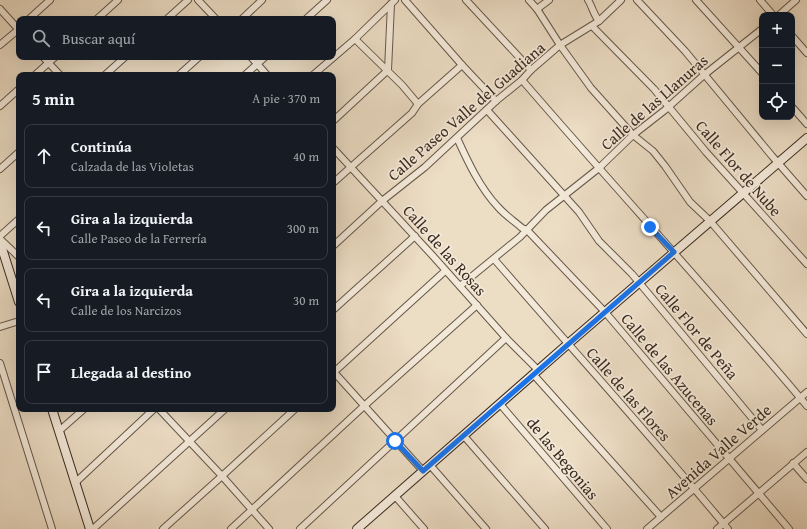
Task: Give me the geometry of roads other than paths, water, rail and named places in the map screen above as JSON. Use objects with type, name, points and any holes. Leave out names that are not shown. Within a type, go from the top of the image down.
[{"type":"street","points":[[33,16],[50,0]]},
{"type":"street","points":[[100,16],[118,0]]},
{"type":"street","points":[[170,16],[188,0]]},
{"type":"street","points":[[198,0],[213,16]]},
{"type":"street","points":[[245,16],[262,0]]},
{"type":"street","points":[[309,16],[327,0]]},
{"type":"street","points":[[405,0],[496,101]]},
{"type":"street","points":[[466,0],[531,70]]},
{"type":"street","points":[[529,0],[537,8],[560,45],[591,88],[633,135],[653,151],[690,202],[710,221],[807,334]]},
{"type":"street","points":[[537,8],[549,0]]},
{"type":"street","points":[[588,0],[593,7],[594,16],[599,21]]},
{"type":"street","name":"Calle Paseo Valle del Guadiana","points":[[336,243],[382,201],[426,168],[496,101],[522,80],[531,70],[560,45],[599,21],[621,0]]},
{"type":"street","points":[[637,0],[685,50],[807,196]]},
{"type":"street","points":[[696,0],[759,69]]},
{"type":"street","points":[[760,0],[770,12]]},
{"type":"street","points":[[782,12],[796,0]]},
{"type":"street","points":[[336,55],[393,2]]},
{"type":"street","points":[[336,118],[388,70],[393,2]]},
{"type":"street","points":[[0,10],[16,26]]},
{"type":"street","name":"Calle Flor de Nube","points":[[592,26],[654,89],[706,152],[807,264]]},
{"type":"street","name":"Calle de las Llanuras","points":[[460,286],[520,237],[546,210],[599,168],[633,135],[660,114],[704,74],[759,31]]},
{"type":"street","points":[[0,45],[16,32]]},
{"type":"street","points":[[355,39],[388,70],[418,104]]},
{"type":"street","points":[[795,39],[807,53]]},
{"type":"street","points":[[46,60],[57,72]]},
{"type":"street","points":[[38,72],[52,60]]},
{"type":"street","points":[[108,72],[122,60]]},
{"type":"street","points":[[182,72],[196,60]]},
{"type":"street","points":[[254,60],[264,72]]},
{"type":"street","points":[[248,72],[262,60]]},
{"type":"street","points":[[316,72],[330,60]]},
{"type":"street","points":[[336,179],[412,113],[418,104],[462,65]]},
{"type":"street","points":[[522,80],[658,236],[674,252],[807,406]]},
{"type":"street","points":[[0,106],[16,92]]},
{"type":"street","name":"Calle Flor de Peña","points":[[488,110],[579,212],[599,241],[639,283],[762,430]]},
{"type":"street","points":[[795,110],[807,124]]},
{"type":"street","name":"Calle de las Azucenas","points":[[457,138],[469,163],[486,192],[498,208],[522,228],[527,230],[605,312],[728,459],[790,529]]},
{"type":"street","points":[[360,528],[569,343],[807,138]]},
{"type":"street","name":"Calle de las Rosas","points":[[336,151],[477,305],[661,517]]},
{"type":"street","points":[[0,169],[16,155]]},
{"type":"street","points":[[16,222],[0,237],[16,254]]},
{"type":"street","points":[[336,307],[415,236]]},
{"type":"street","points":[[0,242],[16,282]]},
{"type":"street","name":"Calle de las Flores","points":[[494,259],[569,343],[728,529]]},
{"type":"street","points":[[336,369],[445,271]]},
{"type":"street","points":[[231,529],[364,406],[477,305]]},
{"type":"street","points":[[0,327],[16,322]]},
{"type":"street","points":[[300,529],[506,338]]},
{"type":"street","points":[[0,362],[52,529]]},
{"type":"street","points":[[336,375],[423,471]]},
{"type":"street","points":[[0,388],[6,382]]},
{"type":"street","name":"Avenida Valle Verde","points":[[647,529],[654,527],[661,517],[807,392]]},
{"type":"street","name":"de las Begonias","points":[[500,404],[607,529]]},
{"type":"street","points":[[53,412],[91,529],[222,412]]},
{"type":"street","points":[[59,431],[81,412]]},
{"type":"street","points":[[76,482],[151,412]]},
{"type":"street","points":[[162,412],[269,529]]},
{"type":"street","points":[[163,529],[292,412]]},
{"type":"street","points":[[464,436],[545,529]]},
{"type":"street","points":[[717,529],[807,452]]},
{"type":"street","points":[[793,463],[807,479]]},
{"type":"street","points":[[430,465],[486,529]]},
{"type":"street","points":[[395,496],[424,529]]}]
